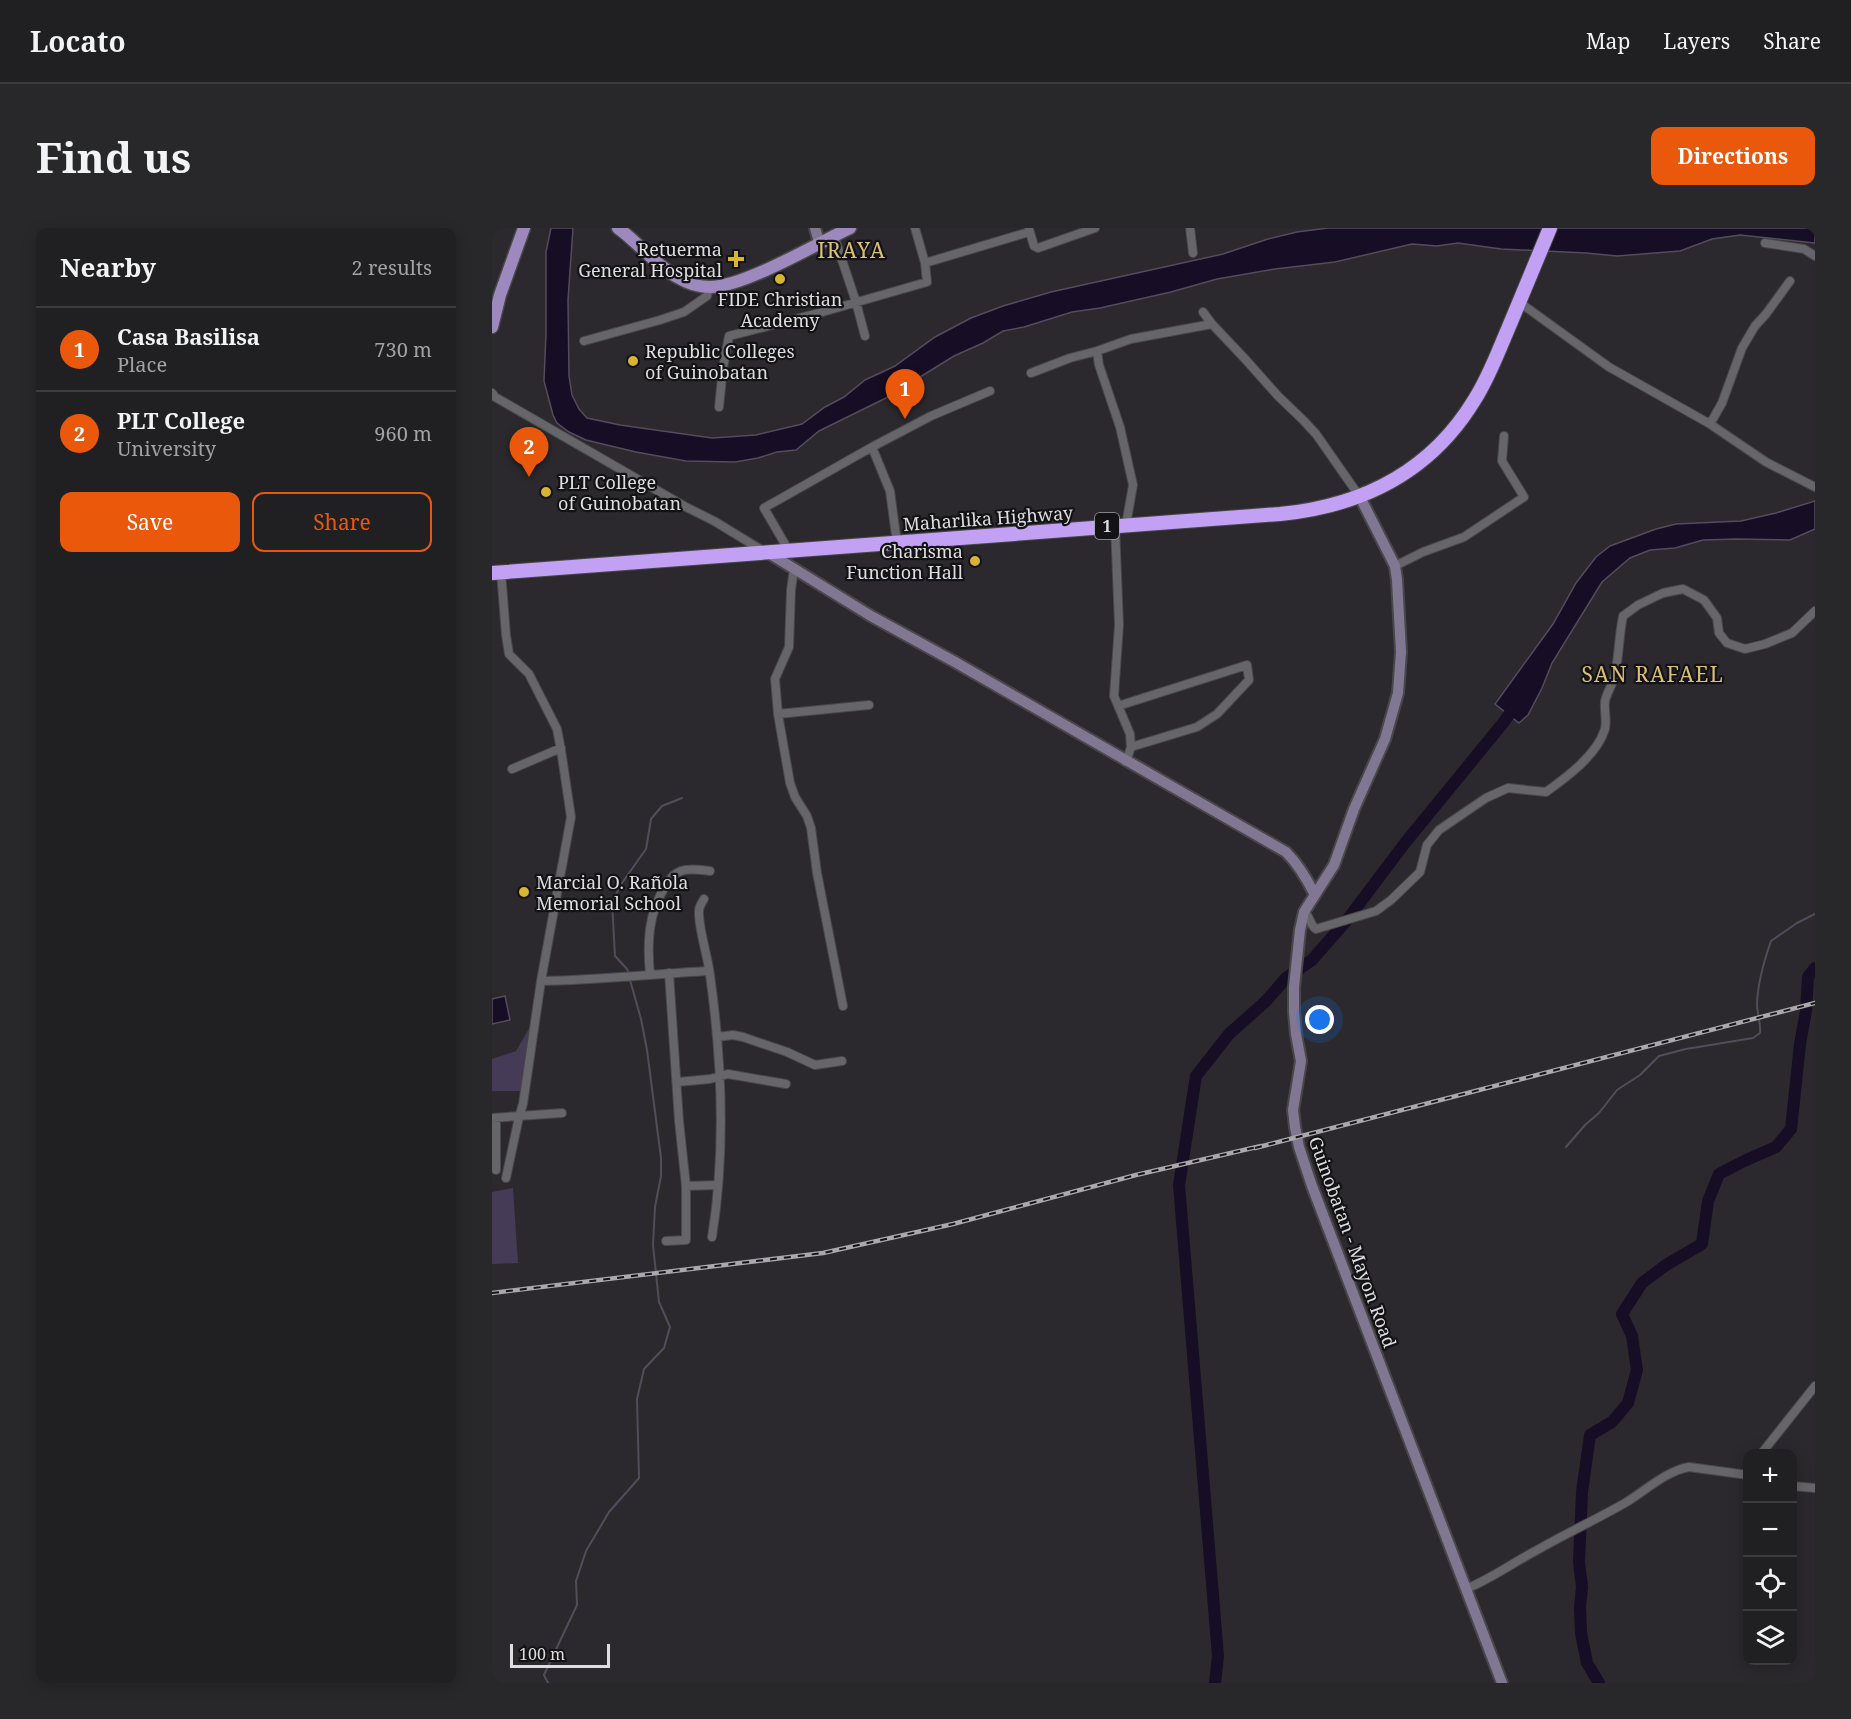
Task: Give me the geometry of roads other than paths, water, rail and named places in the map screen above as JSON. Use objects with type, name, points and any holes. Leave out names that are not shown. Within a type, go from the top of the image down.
[{"type":"highway","name":"Maharlika Highway","points":[[496,572],[1297,512],[1360,497],[1411,469],[1433,451],[1471,405],[1486,380],[1550,228]]},
{"type":"main road","points":[[492,327],[500,295],[524,228]]},
{"type":"main road","points":[[618,228],[678,278],[691,284],[710,287],[728,284],[756,273],[850,228]]},
{"type":"main road","points":[[815,228],[819,243]]},
{"type":"main road","name":"Guinobatan - Mayon Road","points":[[1360,497],[1395,566],[1401,652],[1398,693],[1385,739],[1354,809],[1334,866],[1304,912],[1294,987],[1296,1034],[1301,1061],[1293,1110],[1294,1126],[1312,1186],[1502,1683]]},
{"type":"main road","points":[[766,552],[871,616],[1286,852],[1300,869],[1315,895]]},
{"type":"street","points":[[719,407],[729,336],[819,314],[927,282],[915,228]]},
{"type":"street","points":[[924,263],[1029,230],[1034,246],[1038,248],[1095,228]]},
{"type":"street","points":[[1190,228],[1193,253]]},
{"type":"street","points":[[834,236],[865,336]]},
{"type":"street","points":[[1766,243],[1804,249],[1815,256]]},
{"type":"street","points":[[1710,424],[1722,403],[1746,341],[1790,280]]},
{"type":"street","points":[[584,341],[660,321],[684,312],[707,296],[710,287]]},
{"type":"street","points":[[1519,302],[1609,367],[1710,424],[1766,462],[1815,487]]},
{"type":"street","points":[[1203,312],[1278,396],[1310,427],[1360,497]]},
{"type":"street","points":[[1031,373],[1131,339],[1212,324]]},
{"type":"street","points":[[1097,351],[1099,365],[1120,428],[1133,485],[1121,525],[1119,626],[1114,696],[1130,734],[1131,747],[1126,762]]},
{"type":"street","points":[[789,551],[764,508],[931,416],[990,391]]},
{"type":"street","points":[[493,396],[766,552]]},
{"type":"street","points":[[1395,566],[1423,552],[1464,537],[1524,497],[1502,461],[1504,436]]},
{"type":"street","points":[[872,447],[890,491],[897,543]]},
{"type":"street","points":[[794,569],[789,647],[775,680],[778,714],[790,783],[811,828],[817,873],[843,1006]]},
{"type":"street","points":[[496,572],[509,654],[529,674],[557,729],[571,817],[541,981],[523,1104],[506,1178]]},
{"type":"street","points":[[1304,912],[1308,915],[1313,928],[1316,929],[1376,911],[1420,872],[1427,845],[1439,830],[1486,798],[1508,788],[1546,792],[1570,774],[1592,751],[1605,728],[1605,700],[1614,679],[1623,616],[1638,605],[1663,593],[1683,589],[1704,600],[1717,618],[1719,633],[1727,643],[1745,649],[1792,633],[1815,611]]},
{"type":"street","points":[[1118,706],[1247,665],[1249,680],[1217,714],[1197,727],[1131,747]]},
{"type":"street","points":[[778,714],[869,705]]},
{"type":"street","points":[[512,769],[561,748]]},
{"type":"street","points":[[650,974],[648,938],[656,900],[672,876],[680,871],[687,869],[710,871]]},
{"type":"street","points":[[704,899],[699,913],[717,1024],[720,1076],[721,1127],[712,1237]]},
{"type":"street","points":[[541,981],[710,971]]},
{"type":"street","points":[[666,1241],[686,1240],[686,1186],[679,1121],[669,973]]},
{"type":"street","points":[[717,1037],[733,1035],[743,1037],[788,1052],[815,1065],[842,1061]]},
{"type":"street","points":[[678,1082],[710,1079],[728,1074],[786,1084]]},
{"type":"street","points":[[496,1170],[494,1118],[562,1113]]},
{"type":"street","points":[[686,1186],[717,1185]]},
{"type":"street","points":[[1765,1449],[1815,1386]]},
{"type":"street","points":[[1466,1589],[1481,1583],[1682,1468],[1743,1474]]},
{"type":"street","points":[[1797,1486],[1815,1488]]},
{"type":"waterway","points":[[1215,1683],[1218,1656],[1179,1185],[1196,1076],[1229,1034],[1266,1001],[1286,978],[1312,960],[1347,920],[1405,843],[1518,702]]},
{"type":"waterway","points":[[629,974],[615,956],[612,902],[622,883],[646,849],[651,819],[662,806],[682,798]]},
{"type":"waterway","points":[[1566,1147],[1599,1113],[1617,1090],[1640,1075],[1659,1056],[1753,1038],[1760,1033],[1758,995],[1771,941],[1815,914]]},
{"type":"waterway","points":[[1599,1683],[1587,1663],[1581,1633],[1582,1587],[1579,1562],[1582,1492],[1590,1435],[1612,1422],[1628,1403],[1637,1370],[1632,1336],[1622,1314],[1642,1283],[1666,1265],[1702,1244],[1708,1201],[1719,1174],[1776,1147],[1791,1129],[1808,977],[1815,968]]},
{"type":"waterway","points":[[548,1683],[544,1675],[577,1605],[576,1581],[586,1551],[609,1512],[639,1478],[637,1399],[644,1369],[664,1348],[670,1327],[659,1302],[653,1245],[661,1158],[647,1050],[630,980]]},
{"type":"railway","points":[[1255,1148],[1815,1003]]},
{"type":"railway","points":[[492,1293],[823,1253],[953,1224],[1136,1175],[1261,1146]]},
{"type":"place","name":"Retuerma General Hospital","points":[[736,259]]},
{"type":"place","name":"FIDE Christian Academy","points":[[780,279]]},
{"type":"place","name":"Republic Colleges of Guinobatan","points":[[633,361]]},
{"type":"place","name":"Casa Basilisa","points":[[905,419]]},
{"type":"place","name":"PLT College","points":[[529,477]]},
{"type":"place","name":"PLT College of Guinobatan","points":[[546,492]]},
{"type":"place","name":"Charisma Function Hall","points":[[975,561]]},
{"type":"place","name":"Marcial O. Rañola Memorial School","points":[[524,892]]},
{"type":"district","name":"IRAYA","points":[[852,250]]},
{"type":"district","name":"SAN RAFAEL","points":[[1653,674]]}]
